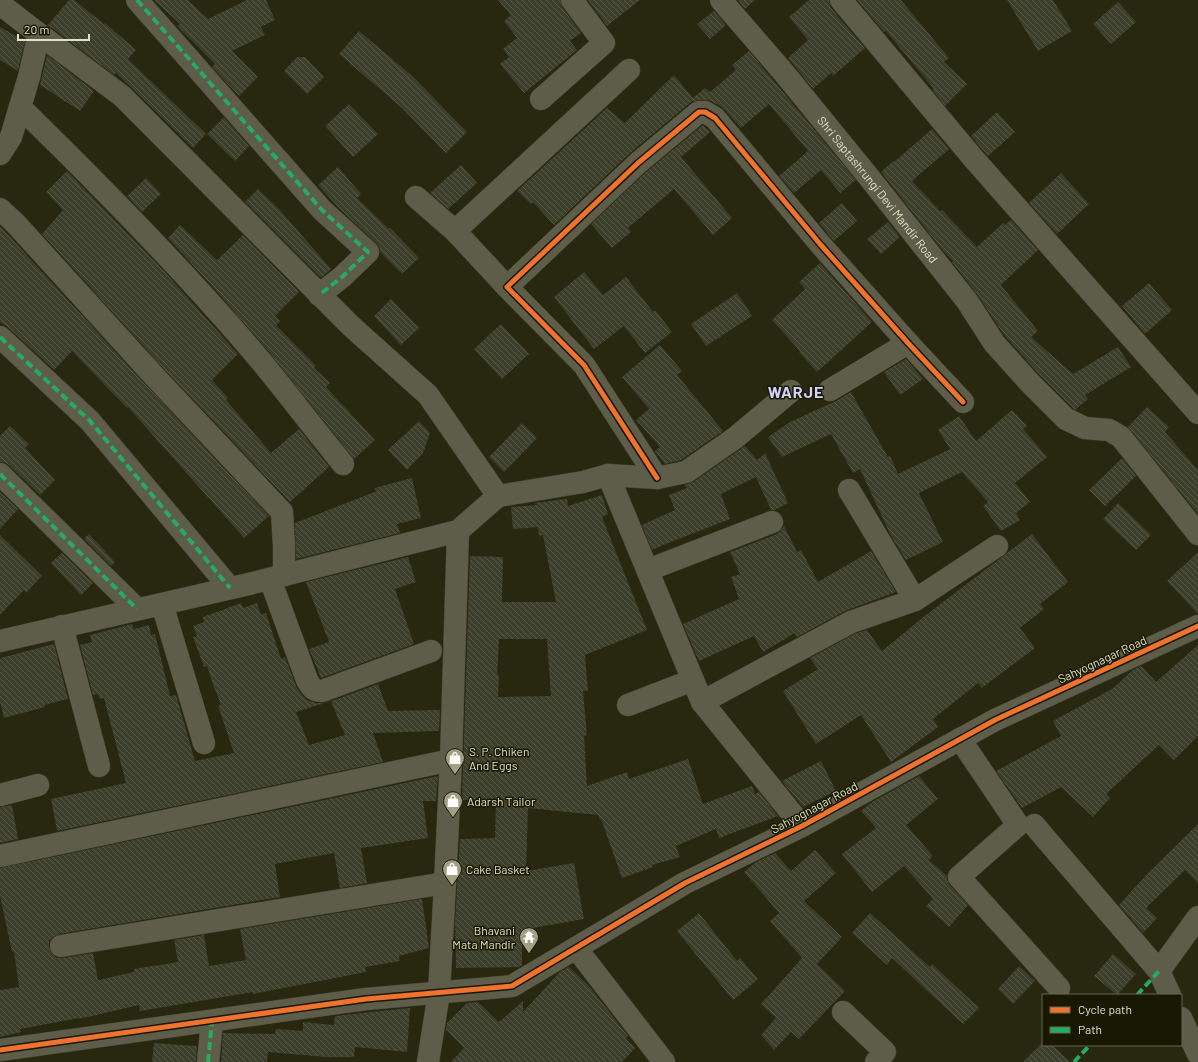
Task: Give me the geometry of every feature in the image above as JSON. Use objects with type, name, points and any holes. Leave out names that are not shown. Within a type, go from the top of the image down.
[{"type":"street","points":[[137,0],[322,210],[368,252],[342,277],[320,295]]},
{"type":"street","points":[[541,99],[604,43],[572,0]]},
{"type":"street","name":"Shri Saptashrungi Devi Mandir Road","points":[[721,0],[784,73],[868,176],[967,301],[994,342],[1029,382],[1066,419],[1085,428],[1109,430],[1121,437],[1198,534]]},
{"type":"street","points":[[841,0],[973,158],[1198,413]]},
{"type":"street","points":[[0,4],[122,96],[351,326],[428,395],[498,496]]},
{"type":"street","points":[[0,154],[11,137],[29,77],[39,34]]},
{"type":"street","points":[[455,232],[629,70]]},
{"type":"street","points":[[20,107],[106,192],[199,291],[260,360],[343,464]]},
{"type":"street","points":[[507,287],[638,163],[699,112],[705,112],[715,118],[820,244],[908,343],[964,402]]},
{"type":"street","points":[[416,198],[455,232],[584,366],[657,478]]},
{"type":"street","points":[[0,209],[282,512],[277,577],[310,687],[316,691],[322,691],[431,651]]},
{"type":"street","points":[[0,337],[90,421],[230,588]]},
{"type":"street","points":[[830,390],[908,343]]},
{"type":"street","points":[[0,640],[277,577],[458,531],[498,496],[583,482],[608,475],[657,478],[686,472],[735,438],[791,391]]},
{"type":"street","points":[[0,474],[137,609]]},
{"type":"street","points":[[608,475],[702,702],[802,826]]},
{"type":"street","points":[[849,490],[915,600]]},
{"type":"street","points":[[648,570],[772,522]]},
{"type":"street","points":[[428,1062],[438,993],[445,883],[451,760],[458,531]]},
{"type":"street","points":[[702,702],[851,622],[915,600],[997,546]]},
{"type":"street","points":[[162,604],[204,743]]},
{"type":"street","points":[[62,626],[99,766]]},
{"type":"street","name":"Sahyognagar Road","points":[[0,1050],[31,1054],[212,1021],[366,999],[512,986],[685,883],[802,826],[1002,716],[1198,626]]},
{"type":"street","points":[[628,705],[693,680]]},
{"type":"street","points":[[960,739],[1018,825],[959,877],[1059,988]]},
{"type":"street","points":[[0,856],[451,760]]},
{"type":"street","points":[[0,795],[38,785]]},
{"type":"street","points":[[1034,825],[1159,971],[1170,994]]},
{"type":"street","points":[[61,946],[445,883]]},
{"type":"street","points":[[1159,971],[1198,917]]},
{"type":"street","points":[[576,948],[664,1062]]},
{"type":"street","points":[[842,1012],[885,1052],[876,1062]]},
{"type":"street","points":[[1182,1020],[1198,1054]]},
{"type":"street","points":[[208,1062],[212,1021]]},
{"type":"building","points":[[69,0],[74,0],[104,24],[105,23],[136,50],[128,59],[206,134],[193,148],[116,73],[114,75],[48,25]]},
{"type":"building","points":[[154,0],[188,0],[208,19],[247,0],[266,0],[275,20],[261,27],[265,35],[232,51],[258,77],[239,96],[212,67],[215,64],[177,26],[180,24]]},
{"type":"building","points":[[498,0],[560,0],[562,7],[581,33],[570,41],[577,50],[524,93],[500,64],[509,57],[503,49],[517,38],[504,21],[511,15]]},
{"type":"building","points":[[588,0],[640,0],[607,26]]},
{"type":"building","points":[[738,0],[755,0],[745,9]]},
{"type":"building","points":[[809,0],[829,0],[831,8],[865,48],[833,76],[831,73],[813,89],[788,58],[808,40],[789,17]]},
{"type":"building","points":[[857,0],[901,0],[949,58],[944,62],[967,84],[945,106],[932,90],[934,89],[886,31],[884,32]]},
{"type":"building","points":[[1007,0],[1053,0],[1072,31],[1038,51]]},
{"type":"building","points":[[1118,2],[1136,22],[1111,44],[1093,24]]},
{"type":"building","points":[[714,11],[726,25],[710,39],[697,24]]},
{"type":"building","points":[[0,27],[25,41],[18,71],[0,60]]},
{"type":"building","points":[[359,31],[411,75],[467,132],[446,153],[402,108],[339,54]]},
{"type":"building","points":[[749,51],[856,180],[840,193],[821,170],[794,193],[779,176],[808,151],[769,104],[741,128],[722,107],[711,101],[705,100],[691,102],[629,154],[554,225],[533,202],[531,204],[517,191],[607,108],[625,123],[674,75],[693,98],[705,88],[710,92],[736,70],[732,65]]},
{"type":"building","points":[[47,55],[94,91],[80,111],[40,85]]},
{"type":"building","points":[[297,57],[305,57],[324,77],[307,94],[284,71]]},
{"type":"building","points":[[349,104],[378,134],[353,157],[325,126]]},
{"type":"building","points":[[997,112],[1015,132],[988,156],[971,136]]},
{"type":"building","points":[[224,117],[249,146],[235,161],[207,134]]},
{"type":"building","points":[[703,125],[710,132],[681,157],[732,218],[713,235],[674,189],[628,228],[631,232],[612,248],[591,224],[646,172]]},
{"type":"building","points":[[932,129],[949,149],[912,181],[977,247],[1003,223],[1005,225],[1011,220],[1038,250],[1001,285],[1038,331],[1031,337],[1073,374],[1118,347],[1131,367],[1085,395],[1088,399],[1075,410],[1038,373],[1004,335],[977,294],[952,262],[953,261],[944,252],[881,172]]},
{"type":"building","points":[[461,165],[477,183],[448,209],[430,193]]},
{"type":"building","points":[[338,167],[361,194],[357,198],[389,229],[390,228],[419,258],[402,274],[380,252],[380,248],[376,243],[337,206],[318,185]]},
{"type":"building","points":[[67,171],[164,271],[238,354],[212,380],[228,398],[226,400],[271,453],[299,429],[329,467],[290,502],[164,369],[42,234],[63,210],[46,192]]},
{"type":"building","points":[[1061,173],[1089,204],[1057,234],[1029,203]]},
{"type":"building","points":[[146,178],[161,194],[142,212],[127,196]]},
{"type":"building","points":[[258,189],[278,208],[331,269],[321,278],[245,202]]},
{"type":"building","points":[[842,203],[857,221],[834,241],[819,223]]},
{"type":"building","points":[[888,222],[900,237],[881,254],[867,239]]},
{"type":"building","points":[[180,225],[217,260],[243,235],[299,292],[275,316],[280,321],[276,325],[316,366],[314,368],[330,383],[326,387],[375,440],[354,459],[269,352],[168,238]]},
{"type":"building","points":[[0,226],[269,516],[244,538],[128,407],[127,408],[72,351],[54,370],[9,328],[0,322]]},
{"type":"building","points":[[820,263],[872,322],[817,372],[772,320],[805,289],[799,282]]},
{"type":"building","points":[[584,272],[603,295],[626,277],[653,312],[655,310],[672,332],[645,353],[624,326],[594,349],[554,297]]},
{"type":"building","points":[[1149,283],[1172,310],[1145,334],[1122,306]]},
{"type":"building","points":[[737,293],[752,316],[706,346],[691,324]]},
{"type":"building","points":[[391,299],[419,328],[401,345],[374,316]]},
{"type":"building","points":[[501,324],[529,354],[502,379],[474,349]]},
{"type":"building","points":[[660,345],[682,371],[677,375],[723,431],[681,460],[665,464],[655,451],[660,447],[636,420],[649,409],[622,377]]},
{"type":"building","points":[[906,359],[923,379],[900,395],[884,372]]},
{"type":"building","points":[[851,392],[888,457],[890,456],[898,474],[950,449],[938,430],[959,416],[976,441],[1012,410],[1027,426],[1023,429],[1047,457],[1015,483],[1030,502],[1016,513],[1020,520],[1001,531],[983,506],[988,502],[962,472],[919,493],[943,542],[906,560],[890,534],[860,469],[853,473],[831,434],[782,457],[768,437],[790,422],[836,401]]},
{"type":"building","points":[[1147,407],[1169,427],[1165,432],[1198,470],[1198,514],[1128,427]]},
{"type":"building","points":[[419,421],[430,433],[423,453],[407,470],[388,450]]},
{"type":"building","points":[[522,423],[537,438],[504,472],[489,457]]},
{"type":"building","points":[[10,426],[29,444],[25,448],[55,480],[40,495],[9,465],[4,462],[0,462],[0,436]]},
{"type":"building","points":[[745,446],[757,460],[765,453],[788,503],[775,510],[771,510],[756,477],[721,494],[730,519],[652,550],[642,525],[675,510],[669,495],[687,488],[684,485],[693,482]]},
{"type":"building","points":[[1122,458],[1136,476],[1105,506],[1089,490]]},
{"type":"building","points":[[412,478],[421,518],[397,524],[400,533],[296,559],[295,523],[377,491],[374,488]]},
{"type":"building","points":[[0,492],[18,509],[0,529]]},
{"type":"building","points":[[602,495],[608,514],[602,517],[647,630],[585,655],[588,691],[583,691],[587,735],[584,736],[587,786],[627,772],[629,779],[688,759],[703,804],[752,786],[755,794],[759,792],[778,816],[719,838],[716,829],[676,846],[680,857],[652,865],[653,867],[622,878],[601,819],[600,820],[598,815],[528,808],[526,871],[574,863],[584,919],[522,930],[522,965],[520,967],[456,968],[455,922],[460,839],[495,838],[496,800],[462,800],[470,556],[503,557],[502,602],[556,602],[543,535],[539,536],[538,527],[513,529],[511,507],[537,505],[534,503],[567,499],[568,506]],"holes":[[[499,639],[547,639],[551,696],[498,697],[499,675],[497,675]]]},
{"type":"building","points":[[1118,503],[1151,535],[1136,550],[1103,519]]},
{"type":"building","points":[[784,526],[797,552],[801,550],[818,582],[871,551],[896,592],[845,611],[797,637],[795,633],[763,652],[754,636],[699,661],[683,624],[739,599],[731,577],[740,574],[730,552],[777,534]]},
{"type":"building","points":[[89,534],[115,562],[111,566],[84,539]]},
{"type":"building","points":[[1032,534],[1068,582],[1040,604],[1044,609],[1020,628],[1035,648],[982,688],[978,683],[933,719],[938,727],[891,762],[861,715],[816,744],[783,691],[818,669],[810,658],[856,633],[867,630],[882,651],[926,615]]},
{"type":"building","points":[[0,535],[42,576],[26,593],[24,590],[0,615]]},
{"type":"building","points":[[1198,552],[1198,614],[1167,581]]},
{"type":"building","points":[[62,553],[93,583],[81,595],[51,563]]},
{"type":"building","points":[[408,557],[416,582],[395,589],[414,644],[321,678],[309,649],[329,642],[306,582]]},
{"type":"building","points":[[241,603],[243,608],[257,603],[261,615],[266,613],[281,659],[285,657],[296,686],[301,694],[307,700],[316,703],[325,703],[296,712],[309,745],[345,735],[331,701],[378,684],[388,711],[440,710],[439,731],[373,733],[383,762],[57,831],[51,799],[126,783],[104,698],[100,699],[98,694],[93,695],[80,645],[92,642],[90,635],[132,624],[134,629],[149,625],[151,635],[155,634],[170,696],[176,695],[195,761],[234,753],[218,706],[221,705],[207,666],[204,667],[193,637],[197,636],[193,626],[204,622],[203,617]]},
{"type":"building","points":[[54,644],[68,699],[4,718],[0,702],[0,658]]},
{"type":"building","points":[[1198,645],[1198,736],[1174,760],[1159,745],[1106,794],[1110,798],[1093,817],[1061,787],[1022,808],[996,771],[1061,736],[1053,721],[1112,689],[1133,670],[1141,666],[1156,682]]},
{"type":"building","points":[[821,761],[836,791],[803,807],[782,781]]},
{"type":"building","points":[[438,776],[436,801],[423,801],[428,838],[361,848],[367,883],[340,888],[334,853],[275,864],[280,897],[59,934],[49,941],[49,948],[52,954],[57,958],[93,953],[98,980],[134,972],[134,969],[178,962],[174,940],[204,935],[209,966],[246,960],[240,929],[422,899],[429,948],[399,956],[400,961],[365,967],[366,972],[253,994],[253,992],[140,1011],[139,1005],[79,1019],[20,1029],[21,1032],[0,1037],[0,990],[19,987],[14,951],[12,952],[0,896],[0,868]]},
{"type":"building","points":[[919,776],[938,799],[906,825],[933,856],[929,860],[947,876],[947,880],[950,885],[968,905],[949,927],[926,906],[933,899],[904,866],[872,892],[842,854],[876,828],[861,811],[872,802]]},
{"type":"building","points":[[12,805],[18,839],[0,843],[0,807]]},
{"type":"building","points":[[1198,824],[1198,883],[1185,870],[1146,908],[1157,918],[1143,933],[1119,905],[1147,874]]},
{"type":"building","points":[[815,850],[836,873],[804,901],[842,937],[817,964],[845,991],[799,1039],[791,1032],[774,1050],[761,1035],[776,1018],[761,1004],[802,958],[770,921],[779,913],[744,872],[756,862],[775,853],[791,871]]},
{"type":"building","points":[[699,913],[737,961],[740,958],[758,979],[733,1000],[677,931]]},
{"type":"building","points":[[870,913],[930,967],[932,964],[979,1008],[963,1024],[892,958],[887,965],[852,933]]},
{"type":"building","points":[[1113,954],[1136,974],[1118,994],[1116,994],[1094,976]]},
{"type":"building","points":[[1019,966],[1035,981],[1013,1004],[998,989]]},
{"type":"building","points":[[569,967],[590,987],[628,1036],[626,1039],[635,1048],[622,1062],[451,1062],[464,1048],[446,1030],[447,1023],[467,1003],[478,1002],[499,1022],[523,1001],[523,1012],[561,971]]},
{"type":"building","points":[[410,1008],[407,1052],[355,1047],[354,1057],[326,1057],[268,1052],[267,1062],[221,1062],[223,1033],[275,1034],[276,1029],[303,1031],[303,1022],[334,1025],[335,1016]]},
{"type":"building","points":[[154,1043],[197,1046],[196,1062],[152,1062]]},
{"type":"building","points":[[1042,1043],[1042,1046],[1053,1046],[1070,1062],[1023,1062]]},
{"type":"marked path","points":[[137,0],[322,210],[368,252],[342,277],[319,295]]},
{"type":"marked path","points":[[0,337],[90,421],[230,588]]},
{"type":"marked path","points":[[0,474],[137,609]]},
{"type":"marked path","points":[[1138,994],[1159,971]]},
{"type":"marked path","points":[[208,1062],[212,1021]]},
{"type":"marked path","points":[[1074,1062],[1089,1046]]},
{"type":"cycle path","points":[[657,478],[584,365],[507,287],[638,163],[699,112],[705,112],[715,118],[820,244],[963,402]]},
{"type":"cycle path","points":[[0,1050],[366,999],[512,986],[685,883],[802,826],[995,720],[1198,626]]},
{"type":"place","name":"S. P. Chiken And Eggs","points":[[455,775]]},
{"type":"place","name":"Adarsh Tailor","points":[[453,818]]},
{"type":"place","name":"Cake Basket","points":[[452,886]]},
{"type":"place","name":"Bhavani Mata Mandir","points":[[529,954]]},
{"type":"district","name":"WARJE","points":[[796,391]]}]
